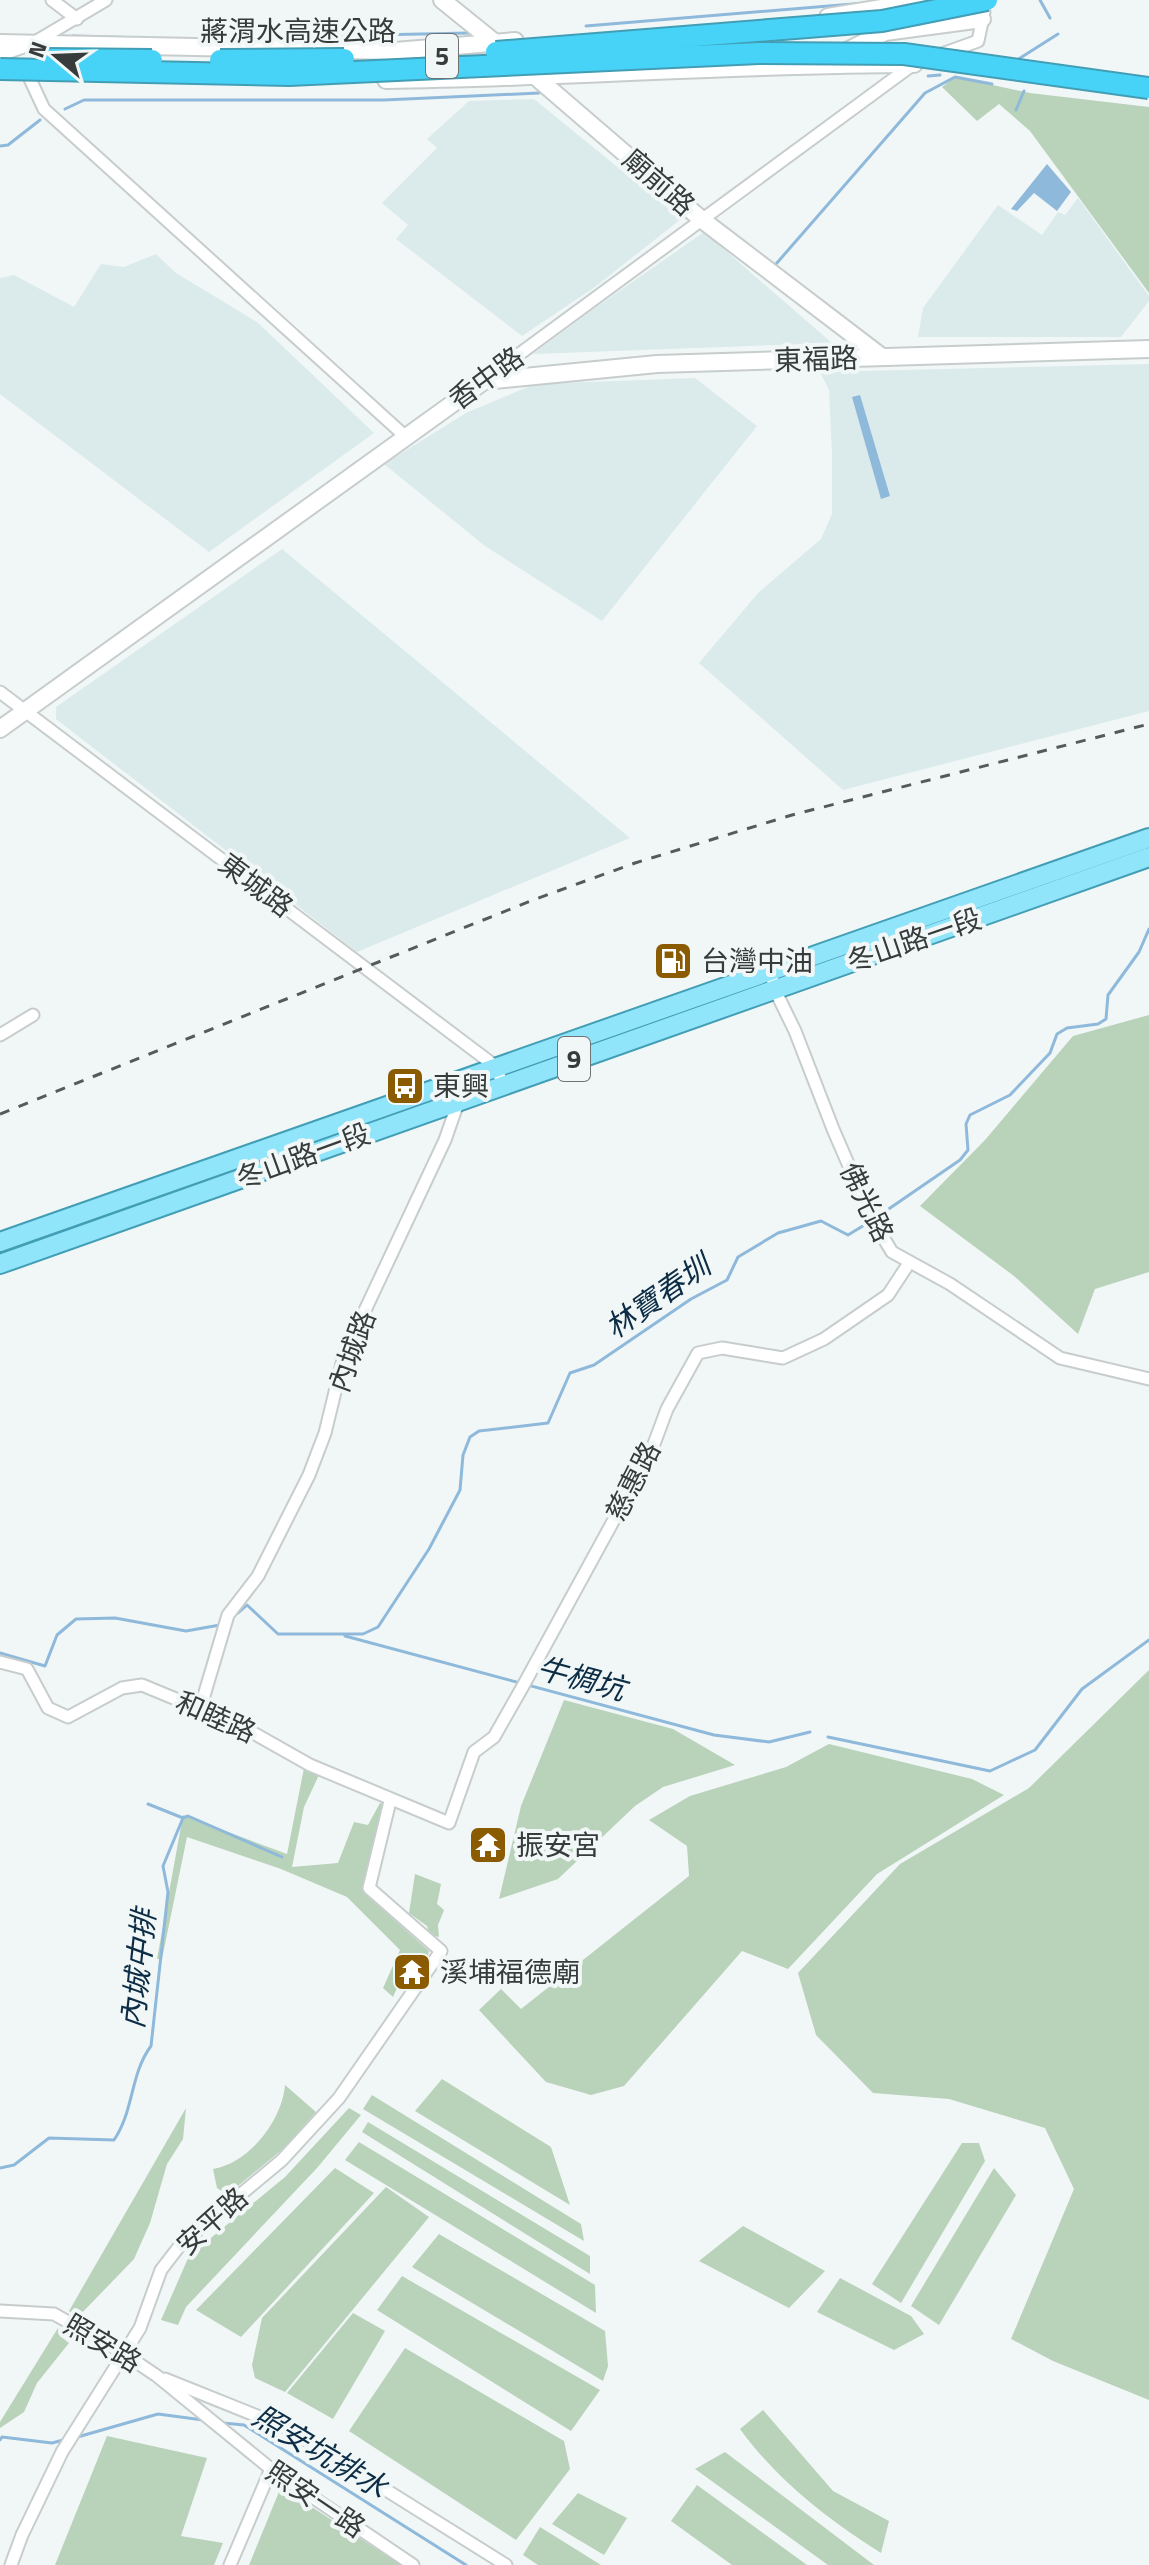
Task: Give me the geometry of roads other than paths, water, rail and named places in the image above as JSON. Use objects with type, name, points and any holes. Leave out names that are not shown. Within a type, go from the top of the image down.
[{"type":"highway","name":"蔣渭水高速公路","points":[[0,56],[402,59],[882,21],[985,6]]},
{"type":"highway","name":"蔣渭水高速公路","points":[[0,69],[289,75],[759,53],[904,54],[1149,88]]},
{"type":"main road","name":"廟前路","points":[[442,0],[701,219],[882,357]]},
{"type":"main road","points":[[0,43],[395,51],[495,42],[697,35],[929,0]]},
{"type":"main road","points":[[820,64],[885,32],[985,6]]},
{"type":"main road","points":[[135,81],[152,64],[150,56],[139,47]]},
{"type":"main road","points":[[0,78],[407,80],[820,64],[914,64]]},
{"type":"main road","name":"東福路","points":[[484,381],[657,364],[1149,349]]},
{"type":"main road","name":"香中路","points":[[0,729],[484,381]]},
{"type":"main road","name":"冬山路一段","points":[[0,1264],[503,1084],[1149,838]]},
{"type":"main road","name":"冬山路一段","points":[[0,1242],[495,1066],[1149,857]]},
{"type":"street","points":[[52,0],[77,19]]},
{"type":"street","points":[[0,56],[30,45],[106,0]]},
{"type":"street","points":[[947,0],[985,6]]},
{"type":"street","name":"香中路","points":[[484,381],[914,64],[978,41],[985,6]]},
{"type":"street","points":[[30,79],[44,109],[406,437]]},
{"type":"street","name":"東城路","points":[[0,692],[495,1066],[503,1084]]},
{"type":"street","name":"佛光路","points":[[773,979],[872,1220],[892,1252],[985,1306],[1060,1358],[1149,1379]]},
{"type":"street","points":[[0,1035],[33,1015]]},
{"type":"street","name":"內城路","points":[[200,1709],[228,1615],[258,1576],[309,1475],[325,1433],[344,1355],[445,1140],[459,1100],[458,1079]]},
{"type":"street","name":"慈惠路","points":[[449,1823],[474,1752],[494,1737],[525,1682],[651,1452],[667,1409],[698,1353],[722,1348],[783,1358],[824,1339],[888,1295],[909,1263]]},
{"type":"street","name":"和睦路","points":[[0,1662],[27,1669],[48,1708],[68,1717],[122,1688],[142,1685],[241,1726],[310,1765],[390,1801],[449,1823]]},
{"type":"street","name":"安平路","points":[[11,2565],[62,2452],[140,2328],[161,2270],[181,2244],[282,2160],[339,2098],[441,1951],[369,1888],[390,1801]]},
{"type":"street","name":"照安路","points":[[0,2311],[54,2314],[157,2376]]},
{"type":"street","points":[[157,2376],[287,2428],[506,2565]]},
{"type":"street","name":"照安一路","points":[[157,2376],[271,2469],[413,2565]]},
{"type":"street","points":[[230,2565],[271,2469]]},
{"type":"water","points":[[1047,164],[1071,192],[1057,211],[1034,193],[1017,211],[1011,209]]},
{"type":"water","points":[[860,395],[890,496],[881,499],[852,397]]},
{"type":"waterway","points":[[1040,0],[1050,18]]},
{"type":"waterway","points":[[586,26],[865,3]]},
{"type":"waterway","points":[[180,39],[469,33]]},
{"type":"waterway","points":[[1017,60],[1058,34]]},
{"type":"waterway","points":[[73,36],[141,38]]},
{"type":"waterway","points":[[928,76],[940,75]]},
{"type":"waterway","points":[[776,264],[925,93],[955,77],[992,84]]},
{"type":"waterway","points":[[1016,110],[1024,91]]},
{"type":"waterway","points":[[65,109],[84,100],[384,100],[539,93]]},
{"type":"waterway","points":[[0,146],[8,145],[40,120]]},
{"type":"waterway","name":"林寶春圳","points":[[877,1217],[960,1160],[968,1150],[966,1124],[970,1115],[1010,1095],[1050,1053],[1057,1034],[1067,1028],[1098,1024],[1106,1019],[1108,995],[1139,952],[1149,929]]},
{"type":"waterway","name":"林寶春圳","points":[[238,1613],[247,1605],[278,1634],[363,1634],[378,1627],[429,1549],[460,1490],[463,1455],[470,1437],[479,1431],[548,1423],[570,1373],[594,1365],[691,1299],[727,1280],[738,1257],[778,1233],[821,1221],[848,1235],[871,1221]]},
{"type":"waterway","name":"林寶春圳","points":[[0,1653],[45,1666],[57,1635],[76,1619],[115,1618],[186,1631],[220,1625]]},
{"type":"waterway","name":"牛椆坑","points":[[345,1636],[714,1735],[769,1742],[810,1732]]},
{"type":"waterway","name":"牛椆坑","points":[[828,1737],[990,1771],[1035,1750],[1082,1689],[1149,1640]]},
{"type":"waterway","points":[[148,1804],[183,1818],[188,1816],[282,1857]]},
{"type":"waterway","name":"內城中排","points":[[0,2168],[14,2165],[49,2138],[114,2140],[120,2129],[139,2068],[151,2046],[168,1892],[163,1866],[183,1818]]},
{"type":"waterway","name":"照安坑排水","points":[[74,2438],[158,2414],[203,2420]]},
{"type":"waterway","name":"照安坑排水","points":[[223,2423],[244,2425],[466,2565]]},
{"type":"waterway","name":"照安坑排水","points":[[0,2440],[2,2437],[52,2443],[67,2439]]},
{"type":"railway","points":[[0,1114],[533,900],[635,863],[792,815],[1149,724]]},
{"type":"place","name":"台灣中油","points":[[673,961]]},
{"type":"place","name":"東興","points":[[405,1086]]},
{"type":"place","name":"振安宮","points":[[488,1845]]},
{"type":"place","name":"溪埔福德廟","points":[[412,1972]]}]
